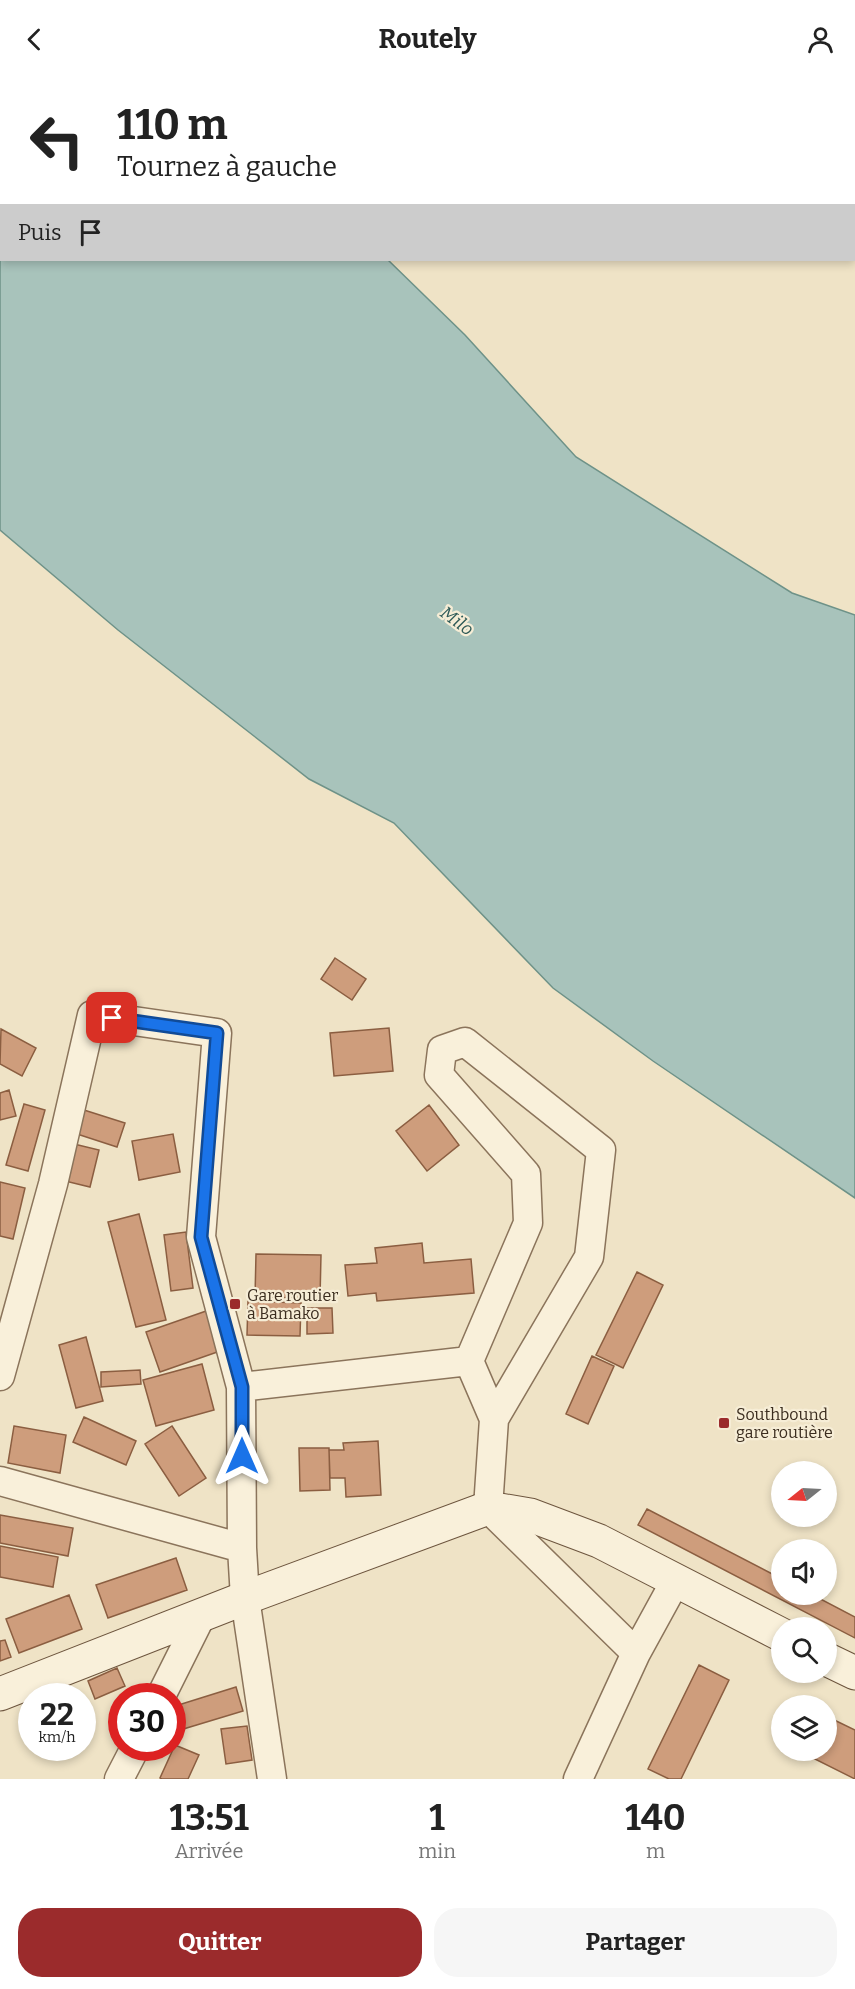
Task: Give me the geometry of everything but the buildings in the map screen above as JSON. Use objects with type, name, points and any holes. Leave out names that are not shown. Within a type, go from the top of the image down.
[{"type":"street","points":[[0,1376],[53,1184],[92,1015],[217,1033],[201,1237],[242,1387],[242,1548],[245,1598],[272,1779]]},
{"type":"street","points":[[494,1419],[469,1361],[528,1223],[526,1174],[439,1075],[442,1050],[465,1042],[601,1150],[589,1257],[494,1419],[488,1508],[636,1653]]},
{"type":"street","points":[[242,1387],[469,1361]]},
{"type":"street","points":[[0,1481],[242,1548]]},
{"type":"street","points":[[0,1694],[245,1598],[488,1508],[530,1515],[599,1541],[771,1629]]},
{"type":"street","points":[[578,1779],[636,1653],[676,1580]]},
{"type":"street","points":[[168,1683],[201,1616]]},
{"type":"street","points":[[837,1664],[855,1673]]},
{"type":"street","points":[[119,1779],[128,1761]]},
{"type":"water","name":"Milo","points":[[0,261],[389,261],[465,335],[576,457],[792,593],[855,615],[855,1198],[653,1061],[553,988],[394,823],[309,779],[118,630],[0,530]]},
{"type":"place","name":"Gare routier à Bamako","points":[[235,1304]]},
{"type":"place","name":"Southbound gare routière","points":[[724,1423]]},
{"type":"route","points":[[112,1018],[217,1033],[201,1237],[242,1387],[242,1456]]}]
